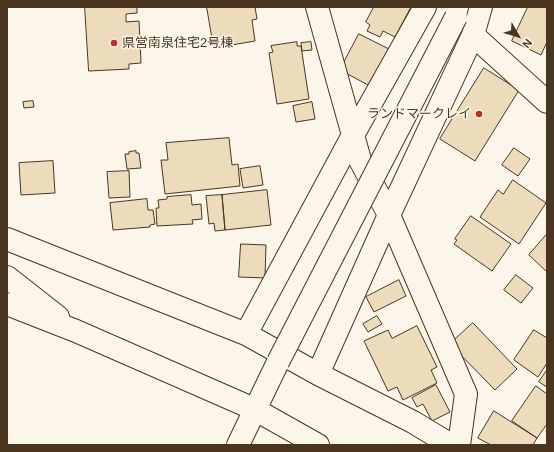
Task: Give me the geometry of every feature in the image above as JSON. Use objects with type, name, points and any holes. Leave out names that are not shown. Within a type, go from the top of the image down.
[{"type":"street","points":[[317,7],[360,160],[389,215],[466,394],[459,445]]},
{"type":"street","points":[[246,334],[353,135],[425,7]]},
{"type":"street","points":[[318,374],[389,215],[473,35],[481,7]]},
{"type":"street","points":[[238,445],[254,409],[459,12]]},
{"type":"street","points":[[473,35],[547,102]]},
{"type":"street","points":[[7,239],[246,334],[318,374],[413,422],[451,445]]},
{"type":"street","points":[[7,277],[76,331]]},
{"type":"street","points":[[7,304],[76,331],[254,409],[318,445]]},
{"type":"building","name":"県営南泉住宅2号棟","points":[[85,7],[137,7],[137,13],[126,14],[126,22],[139,21],[141,63],[129,64],[129,69],[89,71]]},
{"type":"building","points":[[207,7],[255,7],[257,19],[252,20],[255,41],[214,48]]},
{"type":"building","points":[[374,7],[411,7],[395,37],[383,31],[380,37],[367,31],[370,25],[366,22]]},
{"type":"building","points":[[528,7],[547,7],[547,42],[541,55],[512,41]]},
{"type":"building","points":[[359,34],[389,49],[370,86],[340,70]]},
{"type":"building","points":[[297,42],[297,46],[301,46],[309,99],[277,104],[269,53],[273,52],[271,46]]},
{"type":"building","points":[[311,42],[312,50],[302,51],[301,43]]},
{"type":"building","name":"ランドマークレイ","points":[[484,68],[519,90],[475,161],[440,139]]},
{"type":"building","points":[[33,101],[34,107],[24,108],[23,102]]},
{"type":"building","points":[[312,102],[315,119],[296,122],[293,106]]},
{"type":"building","points":[[229,138],[232,165],[238,164],[240,186],[165,194],[161,160],[168,160],[166,143]]},
{"type":"building","points":[[514,148],[530,159],[518,176],[502,165]]},
{"type":"building","points":[[136,151],[136,153],[139,153],[141,168],[127,169],[125,154]]},
{"type":"building","points":[[53,161],[55,193],[21,195],[19,163]]},
{"type":"building","points":[[260,166],[263,185],[243,188],[240,169]]},
{"type":"building","points":[[129,171],[130,197],[109,198],[107,172]]},
{"type":"building","points":[[513,180],[546,203],[519,244],[480,217],[498,190],[503,194]]},
{"type":"building","points":[[267,190],[271,225],[225,230],[222,195]]},
{"type":"building","points":[[191,195],[192,205],[201,204],[202,219],[192,220],[193,224],[157,226],[156,208],[159,208],[158,200],[167,199],[167,197]]},
{"type":"building","points":[[222,195],[225,230],[215,231],[214,223],[209,224],[206,196]]},
{"type":"building","points":[[147,199],[148,210],[153,210],[155,224],[150,225],[150,227],[113,230],[110,203]]},
{"type":"building","points":[[471,216],[511,244],[492,271],[454,244],[457,240],[455,239]]},
{"type":"building","points":[[547,234],[547,272],[529,255]]},
{"type":"building","points":[[241,244],[266,245],[265,278],[239,277]]},
{"type":"building","points":[[516,275],[533,288],[521,303],[504,290]]},
{"type":"building","points":[[399,280],[406,296],[374,312],[366,297]]},
{"type":"building","points":[[377,316],[382,324],[368,332],[363,324]]},
{"type":"building","points":[[473,323],[517,369],[495,390],[450,344]]},
{"type":"building","points":[[417,326],[437,367],[431,370],[437,383],[403,400],[397,387],[388,391],[364,341],[388,330],[392,338]]},
{"type":"building","points":[[534,330],[547,338],[547,363],[538,377],[514,360]]},
{"type":"building","points":[[547,370],[547,387],[539,382]]},
{"type":"building","points":[[436,385],[450,412],[432,421],[423,404],[417,407],[412,398]]},
{"type":"building","points":[[536,386],[547,394],[547,424],[537,438],[512,421]]},
{"type":"building","points":[[494,411],[537,438],[533,445],[491,445],[478,438]]},
{"type":"place","name":"県営南泉住宅2号棟","points":[[114,43]]},
{"type":"place","name":"ランドマークレイ","points":[[479,114]]}]
